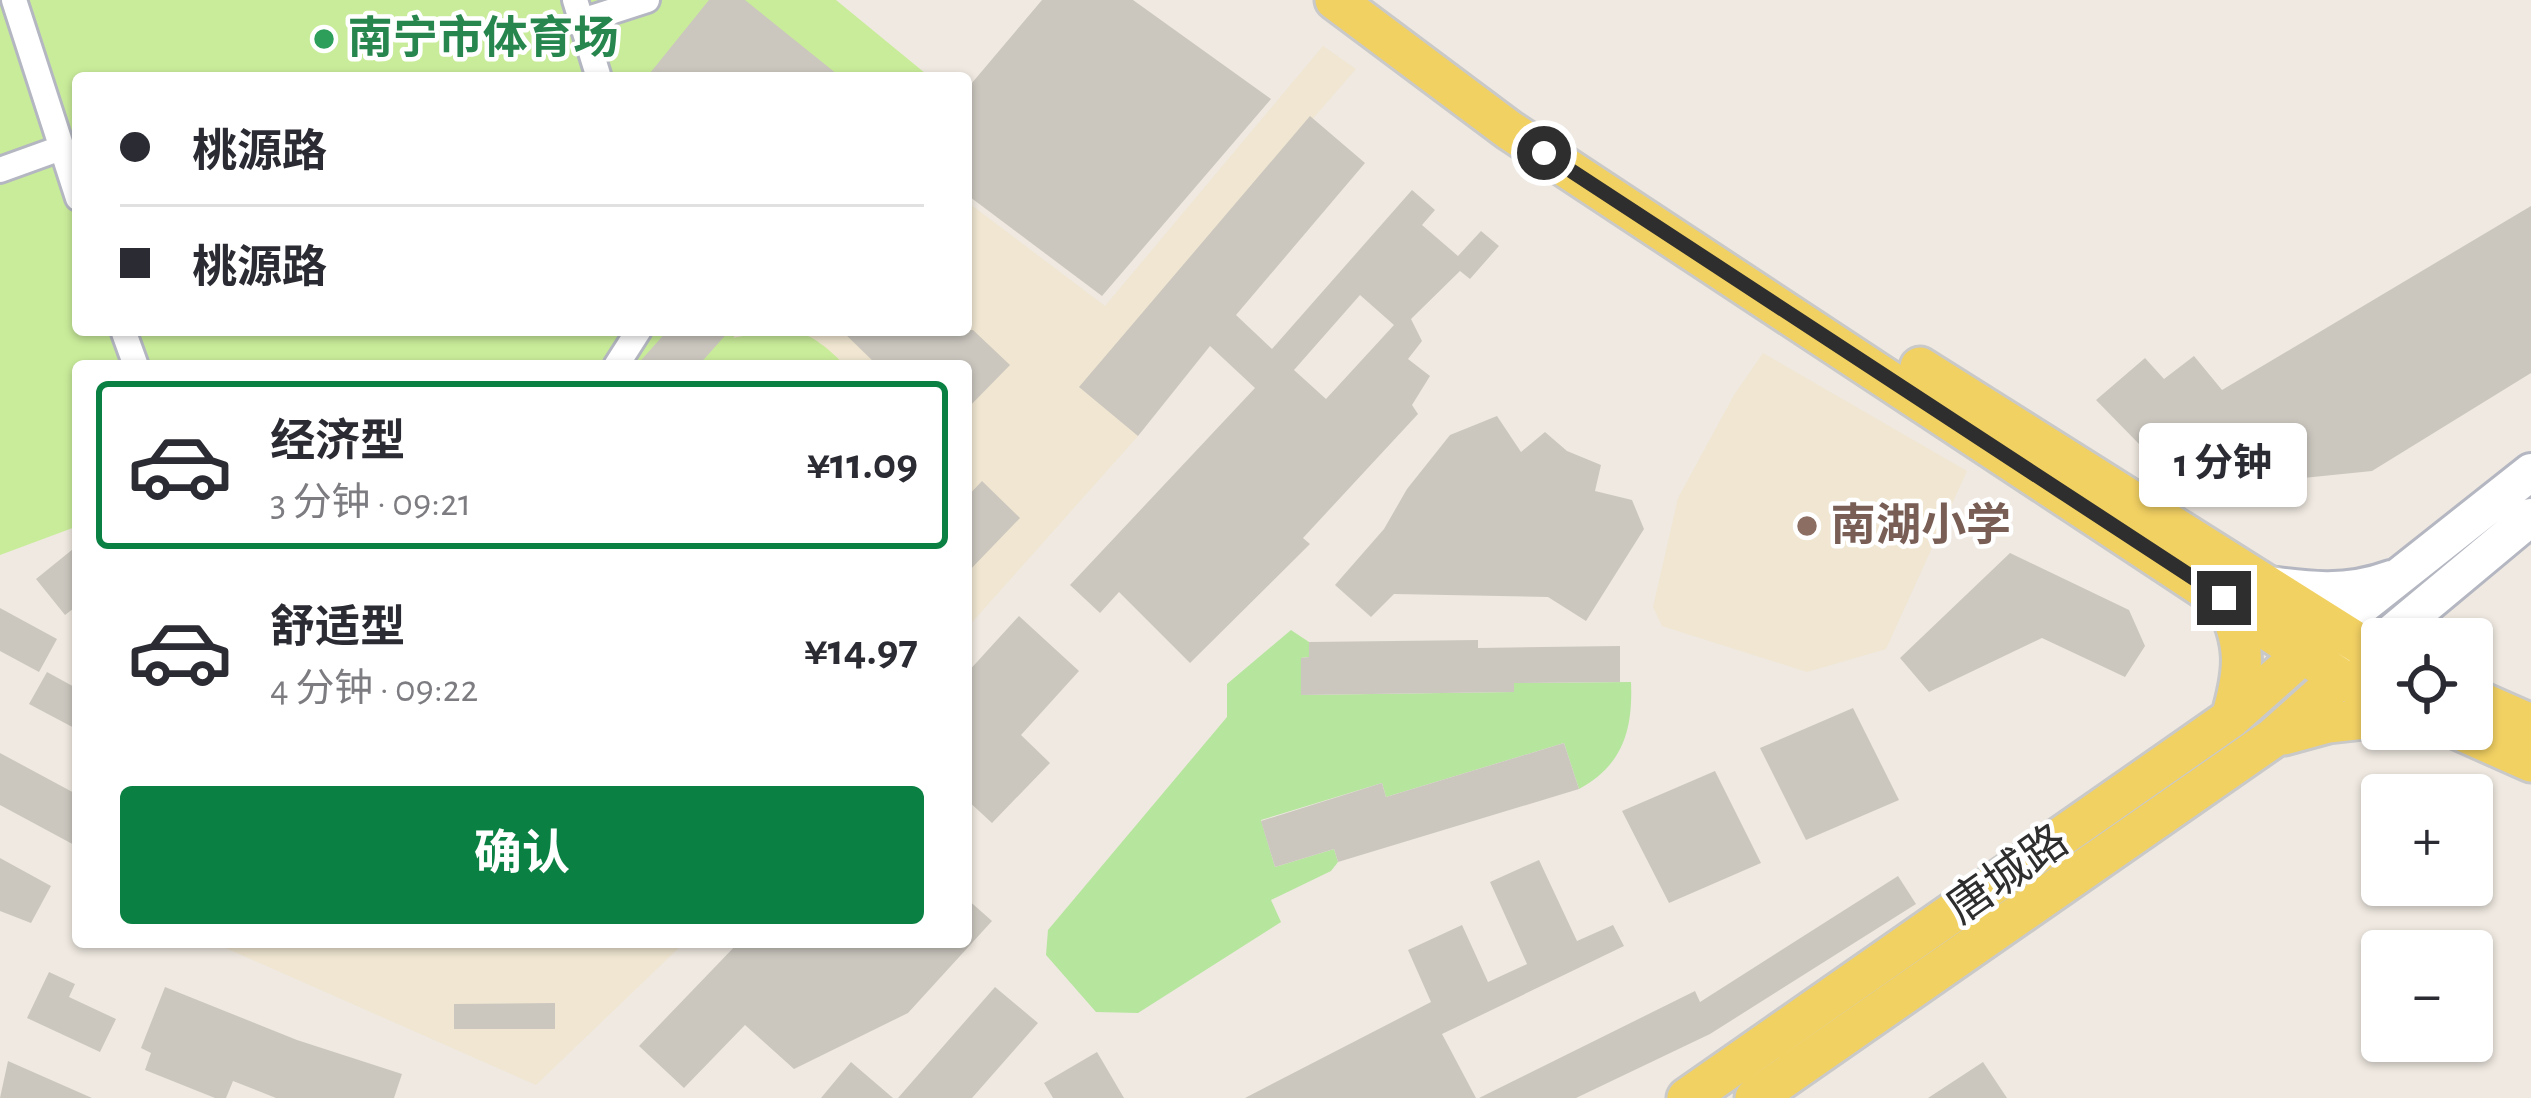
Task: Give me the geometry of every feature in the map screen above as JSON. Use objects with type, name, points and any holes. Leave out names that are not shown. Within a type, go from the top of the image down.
[{"type":"main road","points":[[1335,0],[1509,130],[2341,652]]},
{"type":"main road","points":[[1372,0],[1520,113],[2242,591],[2364,589],[2406,573]]},
{"type":"main road","points":[[2341,652],[2406,573],[2531,472]]},
{"type":"main road","points":[[2341,652],[2456,579],[2531,517]]},
{"type":"main road","points":[[2438,618],[2456,579]]},
{"type":"main road","points":[[2231,718],[2246,668],[2242,591]]},
{"type":"main road","name":"唐城路","points":[[1687,1098],[2231,718],[2341,652]]},
{"type":"main road","name":"唐城路","points":[[1755,1098],[2273,738],[2341,652]]},
{"type":"main road","points":[[2493,707],[2531,724]]},
{"type":"main road","points":[[2273,738],[2361,719]]},
{"type":"main road","points":[[2493,745],[2531,762]]},
{"type":"street","points":[[14,0],[72,180]]},
{"type":"street","points":[[597,72],[578,11],[647,0]]},
{"type":"street","points":[[0,170],[61,148]]},
{"type":"shaded area","points":[[1323,46],[1356,69],[1080,387],[1138,436],[972,622],[972,360],[712,360],[734,336],[972,336],[972,206],[1105,306]]},
{"type":"shaded area","name":"南湖小学","points":[[1763,353],[1967,471],[1886,649],[1807,672],[1662,626],[1653,607],[1678,498],[1734,395]]},
{"type":"shaded area","points":[[226,948],[679,948],[536,1085]]},
{"type":"green space","points":[[0,0],[836,0],[924,72],[72,72],[72,336],[808,336],[839,360],[72,360],[72,528],[0,555]]},
{"type":"green space","points":[[1291,630],[1309,642],[1309,657],[1301,658],[1302,695],[1513,692],[1514,683],[1631,682],[1627,731],[1606,769],[1579,789],[1564,743],[1386,797],[1382,783],[1261,820],[1275,867],[1334,849],[1338,862],[1331,871],[1271,900],[1281,922],[1138,1013],[1096,1012],[1046,955],[1048,930],[1227,717],[1227,684]]},
{"type":"building","points":[[709,0],[745,0],[835,72],[651,72]]},
{"type":"building","points":[[1042,0],[1133,0],[1271,99],[1102,296],[972,198],[972,83]]},
{"type":"building","points":[[1310,116],[1365,163],[1236,315],[1272,349],[1412,190],[1435,210],[1422,225],[1458,256],[1481,231],[1499,246],[1470,279],[1460,271],[1411,319],[1422,341],[1408,359],[1430,376],[1412,405],[1418,414],[1303,538],[1310,544],[1190,663],[1119,592],[1100,613],[1070,585],[1255,388],[1210,346],[1138,436],[1079,387]],"holes":[[[1360,295],[1394,325],[1326,399],[1294,370]]]},
{"type":"building","points":[[2531,206],[2531,373],[2372,471],[2283,480],[2241,499],[2210,499],[2183,489],[2096,400],[2145,358],[2164,379],[2194,356],[2222,390]]},
{"type":"building","points":[[973,330],[1010,365],[972,404],[972,360],[872,360],[847,336],[972,336]]},
{"type":"building","points":[[663,336],[725,336],[703,360],[641,360]]},
{"type":"building","points":[[1497,416],[1521,452],[1545,432],[1567,451],[1601,465],[1595,491],[1632,500],[1644,529],[1586,621],[1548,597],[1394,594],[1371,617],[1335,585],[1384,529],[1407,489],[1450,435]]},
{"type":"building","points":[[982,481],[1020,518],[972,568],[972,492]]},
{"type":"building","points":[[72,550],[72,610],[65,615],[36,579]]},
{"type":"building","points":[[2010,553],[2129,610],[2145,646],[2125,677],[2042,638],[1929,692],[1900,658]]},
{"type":"building","points":[[0,608],[57,639],[39,672],[0,651]]},
{"type":"building","points":[[1019,616],[1079,671],[1021,735],[1050,763],[992,823],[972,805],[972,667]]},
{"type":"building","points":[[1478,640],[1478,648],[1620,646],[1620,682],[1514,683],[1514,692],[1301,695],[1301,658],[1309,657],[1309,642]]},
{"type":"building","points":[[47,672],[72,686],[72,727],[29,704]]},
{"type":"building","points":[[1853,708],[1899,800],[1806,840],[1760,748]]},
{"type":"building","points":[[1564,743],[1579,789],[1338,862],[1334,849],[1275,867],[1261,821],[1382,783],[1386,797]]},
{"type":"building","points":[[0,753],[72,792],[72,844],[0,805]]},
{"type":"building","points":[[1715,771],[1761,863],[1669,903],[1622,811]]},
{"type":"building","points":[[0,858],[51,886],[31,923],[0,911]]},
{"type":"building","points":[[1539,860],[1577,941],[1613,925],[1624,946],[1442,1034],[1476,1098],[1245,1098],[1431,1002],[1408,950],[1462,925],[1488,982],[1527,964],[1490,882]]},
{"type":"building","points":[[1898,876],[1916,904],[1710,1034],[1576,1098],[1479,1098],[1695,991],[1700,1002]]},
{"type":"building","points":[[972,903],[992,921],[972,943]]},
{"type":"building","points":[[733,948],[967,948],[908,1013],[794,1069],[745,1025],[684,1088],[639,1046]]},
{"type":"building","points":[[49,972],[75,984],[69,997],[116,1019],[100,1052],[27,1018]]},
{"type":"building","points":[[165,987],[297,1040],[402,1074],[394,1098],[276,1098],[233,1081],[226,1098],[215,1098],[145,1070],[151,1053],[141,1048]]},
{"type":"building","points":[[995,987],[1038,1023],[972,1098],[898,1098]]},
{"type":"building","points":[[555,1003],[555,1029],[454,1029],[454,1004]]},
{"type":"building","points":[[1097,1052],[1124,1098],[1053,1098],[1044,1083]]},
{"type":"building","points":[[8,1061],[92,1098],[0,1098]]},
{"type":"building","points":[[851,1062],[893,1098],[821,1098]]},
{"type":"building","points":[[1983,1062],[2007,1098],[1928,1098]]},
{"type":"place","name":"南宁市体育场","points":[[324,39]]},
{"type":"place","name":"南湖小学","points":[[1807,526]]},
{"type":"route","points":[[1544,153],[2224,598]]}]
